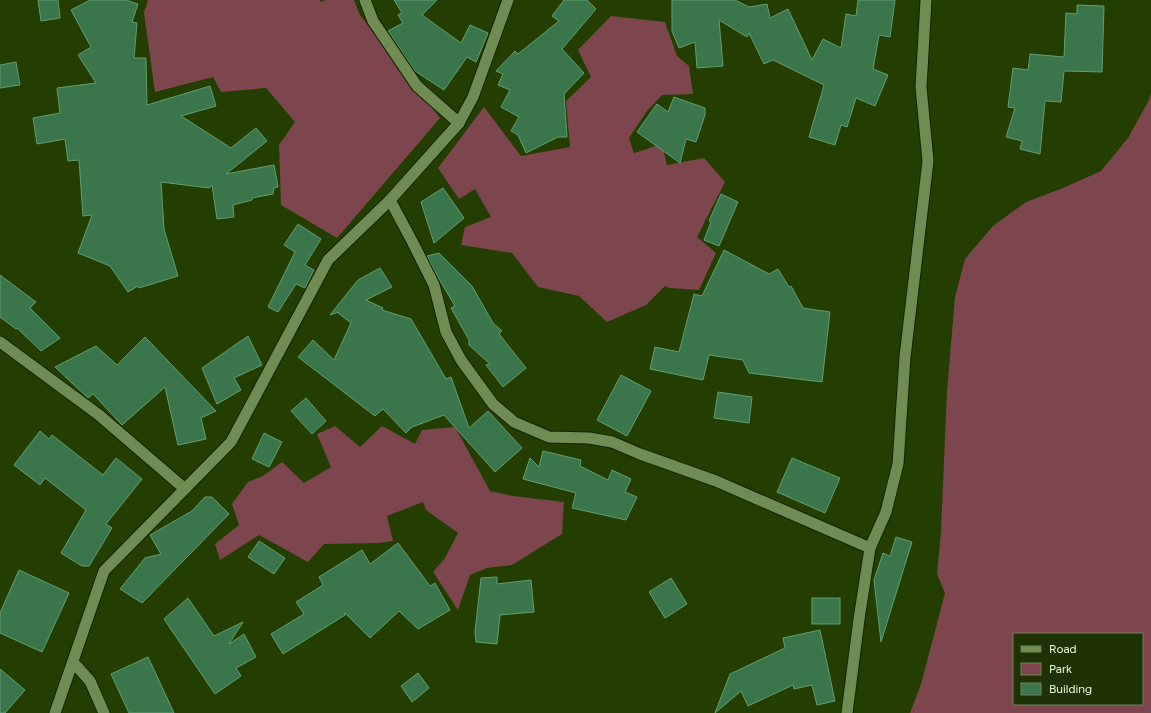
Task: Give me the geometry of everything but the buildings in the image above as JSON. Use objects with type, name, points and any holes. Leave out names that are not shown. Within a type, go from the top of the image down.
[{"type":"street","points":[[365,0],[373,21],[417,86],[459,123]]},
{"type":"street","points":[[55,713],[104,571],[231,442],[328,260],[390,200],[459,123],[473,97],[508,0]]},
{"type":"street","points":[[847,713],[870,548],[886,512],[898,464],[905,357],[928,161],[921,87],[926,0]]},
{"type":"street","points":[[390,200],[434,285],[446,332],[457,353],[493,404],[514,422],[549,437],[589,438],[612,442],[640,454],[716,481],[870,548]]},
{"type":"street","points":[[0,342],[99,415],[185,489]]},
{"type":"street","points":[[73,662],[90,681],[104,713]]},
{"type":"green space","points":[[148,0],[320,0],[320,2],[325,0],[354,0],[360,15],[440,118],[337,238],[281,205],[279,145],[295,122],[266,88],[221,92],[213,77],[155,92],[144,13]]},
{"type":"green space","points":[[611,16],[665,22],[677,56],[689,66],[693,94],[662,95],[647,111],[629,138],[634,153],[662,144],[667,165],[704,158],[725,182],[697,237],[716,253],[699,290],[670,288],[665,286],[646,305],[607,322],[579,296],[538,287],[512,253],[461,245],[465,227],[491,217],[475,189],[459,199],[438,168],[484,107],[521,156],[570,147],[566,101],[591,77],[578,50]]},
{"type":"green space","points":[[1151,93],[1151,713],[910,713],[921,684],[945,593],[937,574],[941,532],[947,391],[955,297],[965,259],[993,226],[1026,202],[1101,171],[1128,138],[1149,100]]},
{"type":"green space","points":[[335,426],[360,447],[382,426],[415,444],[422,430],[455,427],[490,491],[513,496],[564,502],[562,534],[512,565],[487,568],[470,575],[458,610],[433,572],[445,558],[458,533],[426,510],[423,502],[387,516],[393,541],[378,543],[324,544],[308,562],[259,535],[220,560],[215,544],[239,525],[232,504],[248,482],[263,476],[282,462],[304,483],[331,467],[317,434]]}]
